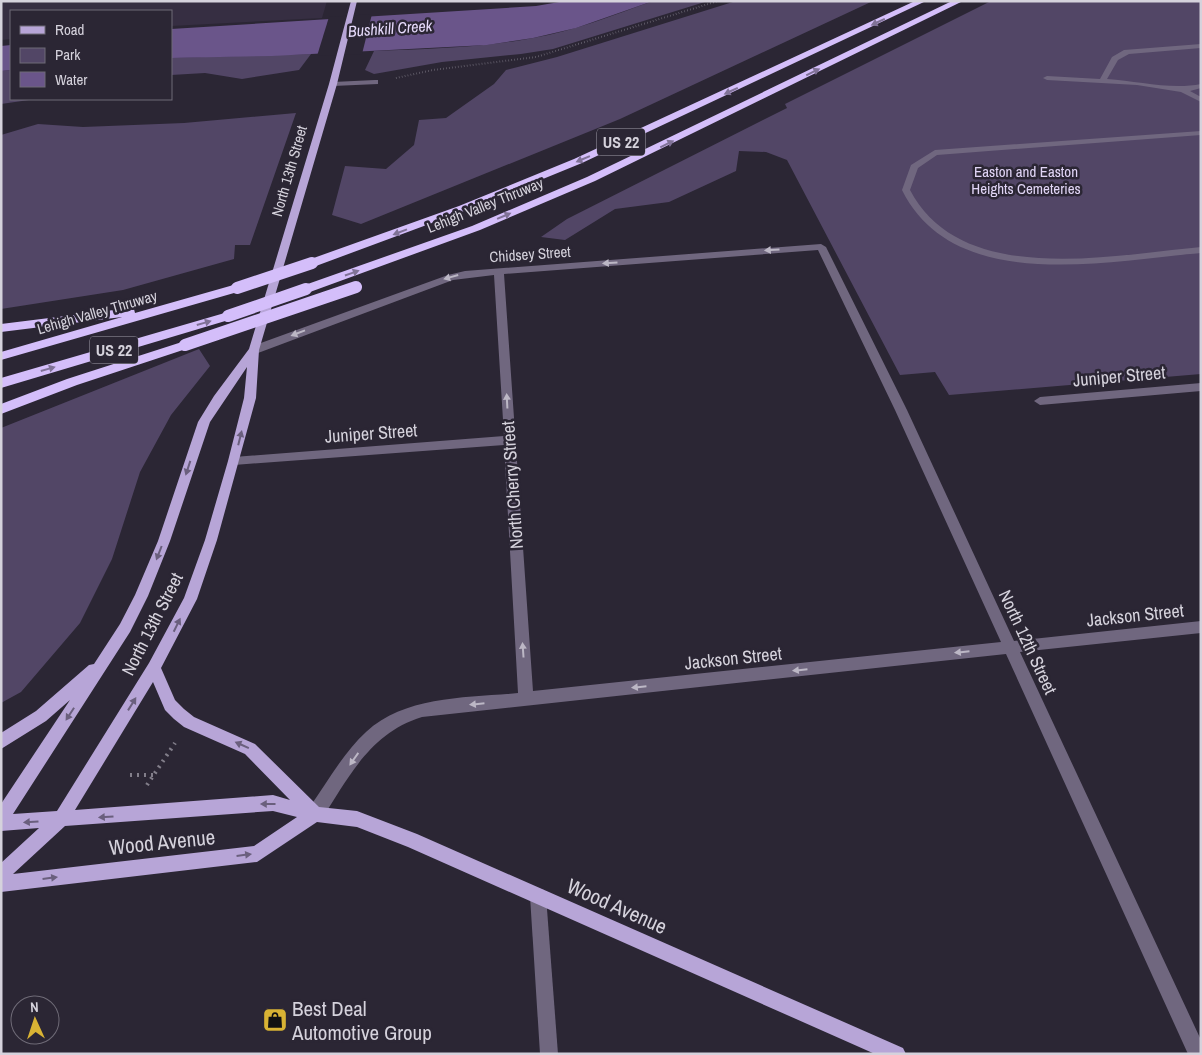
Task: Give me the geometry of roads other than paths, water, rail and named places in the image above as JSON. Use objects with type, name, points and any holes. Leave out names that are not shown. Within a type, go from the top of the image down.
[{"type":"highway","name":"Lehigh Valley Thruway","points":[[1,356],[237,288],[312,263],[462,208],[578,161],[922,1]]},
{"type":"highway","name":"Lehigh Valley Thruway","points":[[1,383],[228,316],[476,228],[591,179],[959,1]]},
{"type":"highway","points":[[1,409],[72,382],[356,287],[384,262]]},
{"type":"highway","points":[[1,328],[174,307]]},
{"type":"main road","name":"North 13th Street","points":[[1,874],[60,820],[154,668],[193,592],[211,540],[234,460],[250,398],[254,350],[333,84],[353,5]]},
{"type":"main road","name":"North 13th Street","points":[[1,818],[125,628],[153,570],[204,422],[218,399],[254,350]]},
{"type":"main road","points":[[1,742],[42,716],[107,658]]},
{"type":"main road","points":[[154,668],[170,705],[179,714],[189,722],[250,749],[315,814]]},
{"type":"main road","name":"Wood Avenue","points":[[1,824],[273,802],[315,814],[357,819],[375,825],[897,1054]]},
{"type":"main road","name":"Wood Avenue","points":[[1,884],[257,854],[315,814]]},
{"type":"street","points":[[1102,81],[1114,59],[1127,52],[1201,46]]},
{"type":"street","points":[[1047,78],[1102,81],[1183,90],[1201,86]]},
{"type":"street","points":[[333,84],[374,82]]},
{"type":"street","points":[[1183,90],[1201,100]]},
{"type":"street","points":[[1201,133],[935,153],[914,167],[906,190],[920,212],[954,240],[994,256],[1039,260],[1085,259],[1201,250]]},
{"type":"street","name":"Chidsey Street","points":[[254,350],[451,276],[821,247]]},
{"type":"street","name":"North 12th Street","points":[[821,247],[901,410],[1010,647],[1195,1032],[1198,1054]]},
{"type":"street","name":"North Cherry Street","points":[[499,271],[526,699]]},
{"type":"street","name":"Juniper Street","points":[[1040,401],[1201,387]]},
{"type":"street","name":"Juniper Street","points":[[234,460],[510,440]]},
{"type":"street","name":"Jackson Street","points":[[315,814],[371,735],[386,723],[403,714],[422,710],[1201,627]]},
{"type":"street","points":[[538,896],[549,1054]]},
{"type":"water","name":"Bushkill Creek","points":[[565,1],[653,1],[576,28],[533,38],[487,45],[272,56],[172,58],[172,29],[536,6]]},
{"type":"water","points":[[10,45],[10,70],[1,71],[1,46]]},
{"type":"place","name":"Best Deal Automotive Group","points":[[275,1020]]},
{"type":"park label","name":"Easton and Easton Heights Cemeteries","points":[[1026,180]]}]
